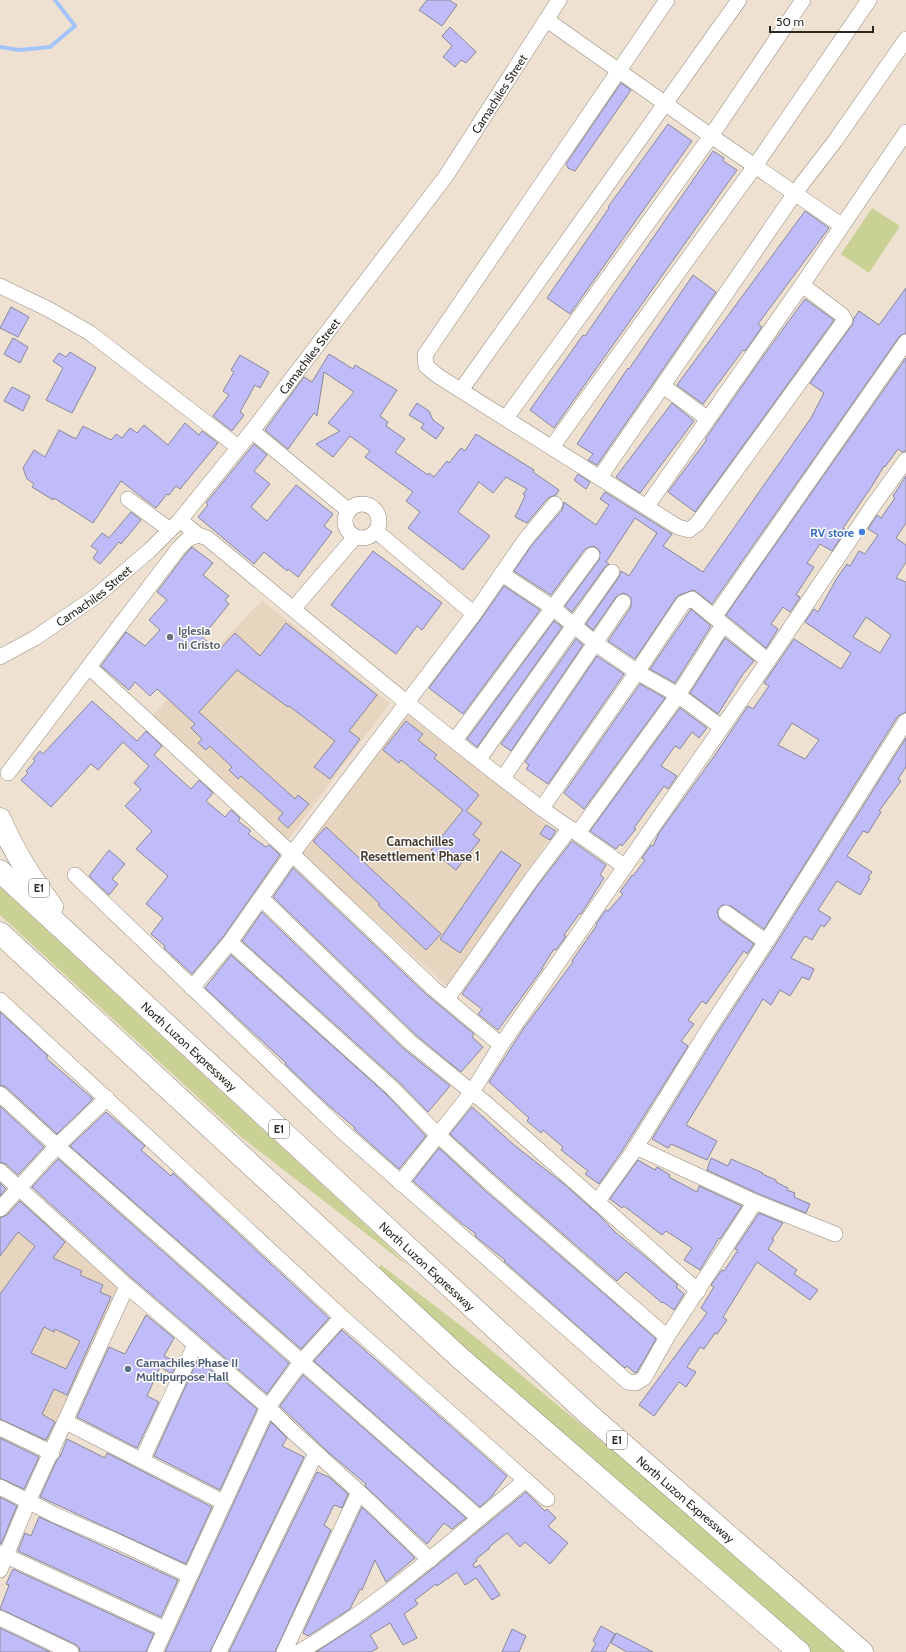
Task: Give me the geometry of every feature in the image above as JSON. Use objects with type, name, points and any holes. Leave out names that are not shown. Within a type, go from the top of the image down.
[{"type":"highway","name":"E1","points":[[0,819],[12,847],[22,864],[86,952]]},
{"type":"highway","name":"North Luzon Expressway","points":[[0,871],[587,1413],[862,1652]]},
{"type":"highway","points":[[0,933],[459,1357],[798,1652]]},
{"type":"street","name":"Camachiles Street","points":[[1,657],[35,638],[95,597],[146,554],[175,525],[252,431],[446,176],[559,0]]},
{"type":"street","points":[[667,0],[425,356],[426,366],[438,376],[647,506],[678,527],[689,530],[697,524],[845,320],[845,317],[802,285]]},
{"type":"street","points":[[461,390],[666,104],[738,0]]},
{"type":"street","points":[[506,418],[711,136],[803,0]]},
{"type":"street","points":[[552,447],[755,166],[869,0]]},
{"type":"street","points":[[547,20],[711,136],[841,225]]},
{"type":"street","points":[[600,477],[795,193],[835,141],[906,39]]},
{"type":"street","points":[[647,506],[802,285],[841,225],[906,132]]},
{"type":"street","points":[[0,286],[48,309],[90,333],[238,447]]},
{"type":"street","points":[[447,999],[531,880],[574,831],[678,695],[719,621],[906,342]]},
{"type":"street","points":[[663,386],[708,419]]},
{"type":"street","points":[[252,431],[349,511]]},
{"type":"street","points":[[400,1183],[472,1092],[501,1045],[906,460]]},
{"type":"street","points":[[128,499],[175,525],[207,538],[406,702],[542,808],[625,867]]},
{"type":"street","points":[[192,988],[230,942],[262,899],[292,854],[474,614],[525,540],[555,504]]},
{"type":"street","points":[[358,505],[370,506],[375,509],[379,520],[376,531],[367,538],[355,537],[351,534],[346,525],[345,520],[349,511],[358,505]]},
{"type":"street","points":[[376,531],[474,614]]},
{"type":"street","points":[[8,773],[178,549],[188,539],[198,534]]},
{"type":"street","points":[[293,609],[355,537]]},
{"type":"street","points":[[455,740],[592,555]]},
{"type":"street","points":[[479,759],[612,572]]},
{"type":"street","points":[[502,574],[552,608],[594,643],[637,672],[678,695],[721,727]]},
{"type":"street","points":[[542,808],[637,672],[683,603],[692,599],[768,661]]},
{"type":"street","points":[[503,778],[623,602]]},
{"type":"street","points":[[89,667],[447,999],[501,1045]]},
{"type":"street","points":[[597,1202],[636,1147],[708,1030],[766,942],[906,721]]},
{"type":"street","points":[[75,876],[342,1131],[628,1382],[636,1383],[644,1378],[667,1337],[755,1202]]},
{"type":"street","points":[[262,899],[401,1034],[472,1092],[698,1291]]},
{"type":"street","points":[[726,913],[766,942]]},
{"type":"street","points":[[230,942],[392,1088],[438,1135],[566,1250],[667,1337]]},
{"type":"street","points":[[0,1000],[342,1317],[547,1499]]},
{"type":"street","points":[[0,1094],[479,1518]]},
{"type":"street","points":[[0,1209],[57,1146],[107,1098]]},
{"type":"street","points":[[636,1147],[755,1202],[835,1234]]},
{"type":"street","points":[[0,1171],[127,1286],[268,1407],[430,1560]]},
{"type":"street","points":[[0,1570],[3,1554],[52,1453],[127,1286]]},
{"type":"street","points":[[155,1652],[268,1407],[302,1361],[342,1317]]},
{"type":"street","points":[[142,1460],[195,1345]]},
{"type":"street","points":[[66,1422],[223,1502]]},
{"type":"street","points":[[0,1428],[52,1453]]},
{"type":"street","points":[[219,1652],[316,1453]]},
{"type":"street","points":[[300,1652],[340,1628],[430,1560],[526,1480]]},
{"type":"street","points":[[0,1487],[28,1502],[116,1541],[189,1576]]},
{"type":"street","points":[[284,1652],[359,1492]]},
{"type":"street","points":[[3,1554],[165,1629]]},
{"type":"street","points":[[0,1618],[71,1652]]},
{"type":"shaded area","points":[[262,600],[390,703],[286,842],[152,716]]},
{"type":"shaded area","points":[[404,711],[555,831],[448,987],[298,851]]},
{"type":"shaded area","points":[[29,1193],[128,1281],[49,1447],[0,1424],[0,1214]]},
{"type":"green space","points":[[872,208],[900,226],[869,273],[841,254]]},
{"type":"green space","points":[[0,887],[382,1240],[408,1266],[241,1137],[0,915]]},
{"type":"green space","points":[[381,1265],[464,1328],[673,1500],[846,1652],[805,1652],[376,1272]]},
{"type":"building","points":[[427,0],[449,0],[457,5],[442,26],[419,10]]},
{"type":"building","points":[[450,27],[476,52],[466,63],[461,60],[455,67],[443,57],[452,46],[442,36]]},
{"type":"building","points":[[621,83],[631,90],[575,171],[568,168],[566,164]]},
{"type":"building","points":[[668,124],[692,141],[570,314],[547,298],[609,208],[608,207]]},
{"type":"building","points":[[713,151],[724,158],[723,161],[737,170],[554,428],[530,410],[583,335],[585,336]]},
{"type":"building","points":[[805,211],[829,228],[758,324],[762,327],[745,351],[743,350],[703,404],[677,385]]},
{"type":"building","points":[[693,275],[716,292],[597,465],[588,460],[593,454],[577,444]]},
{"type":"building","points":[[906,288],[906,333],[899,337],[712,604],[694,590],[679,595],[635,659],[608,641],[631,607],[631,598],[628,595],[623,593],[616,597],[593,630],[586,624],[619,577],[621,571],[629,576],[657,533],[635,518],[606,562],[609,564],[605,567],[572,612],[565,606],[599,560],[600,552],[597,548],[593,546],[585,549],[551,595],[514,571],[532,545],[562,510],[564,502],[596,525],[609,505],[600,499],[605,492],[672,534],[663,546],[703,572],[811,418],[824,393],[810,383],[852,325],[854,318],[859,311],[879,325]]},
{"type":"building","points":[[805,299],[834,320],[695,512],[668,492],[706,441],[706,438]]},
{"type":"building","points":[[11,307],[29,317],[18,337],[0,328]]},
{"type":"building","points":[[13,338],[28,347],[20,363],[4,354]]},
{"type":"building","points":[[70,352],[96,368],[72,413],[46,400],[63,368],[53,361],[59,353],[66,357]]},
{"type":"building","points":[[329,354],[353,369],[355,365],[397,390],[380,416],[388,422],[386,426],[405,439],[395,452],[428,475],[429,473],[434,477],[447,461],[449,463],[461,448],[465,451],[476,434],[534,470],[533,472],[559,490],[556,495],[548,498],[527,523],[515,517],[525,496],[523,494],[527,489],[506,477],[493,493],[479,482],[458,512],[490,536],[463,570],[408,528],[420,512],[406,501],[413,492],[365,457],[370,451],[350,436],[333,457],[316,444],[340,431],[328,423],[354,392],[324,372],[317,416],[314,413],[288,449],[265,430],[304,377],[312,382]]},
{"type":"building","points":[[240,355],[269,372],[260,388],[255,385],[240,412],[244,415],[232,431],[213,416],[229,395],[223,391],[234,372],[231,370]]},
{"type":"building","points":[[906,358],[906,451],[902,452],[898,449],[885,467],[884,466],[843,528],[846,530],[832,551],[820,544],[807,563],[814,567],[796,595],[800,597],[799,599],[790,612],[783,607],[771,624],[778,629],[766,648],[726,615]]},
{"type":"building","points":[[12,387],[30,396],[23,411],[4,401]]},
{"type":"building","points":[[417,403],[429,411],[433,420],[444,428],[436,439],[421,428],[424,424],[409,415]]},
{"type":"building","points":[[672,403],[694,421],[640,493],[616,477]]},
{"type":"building","points":[[185,423],[199,435],[202,431],[218,443],[180,489],[176,486],[169,495],[167,494],[156,508],[121,481],[93,523],[54,498],[53,500],[32,487],[34,484],[27,479],[23,468],[34,450],[45,457],[59,430],[76,439],[83,426],[111,440],[116,434],[122,438],[130,428],[137,433],[144,425],[168,445]]},
{"type":"building","points":[[254,444],[267,455],[254,471],[270,484],[251,507],[267,521],[296,485],[333,514],[324,526],[332,532],[298,577],[288,569],[287,571],[264,552],[254,564],[198,517],[208,505],[206,503]]},
{"type":"building","points":[[578,474],[590,482],[586,489],[574,480]]},
{"type":"building","points":[[906,476],[906,523],[896,538],[906,545],[906,562],[896,578],[906,582],[906,712],[898,716],[764,929],[731,906],[723,905],[719,908],[717,912],[720,920],[754,944],[747,954],[744,951],[706,1004],[702,1001],[688,1020],[694,1024],[681,1041],[688,1046],[622,1151],[599,1184],[585,1174],[588,1171],[561,1150],[563,1147],[543,1130],[541,1133],[527,1121],[529,1118],[489,1082],[524,1028],[573,962],[572,961],[597,925],[596,924],[606,910],[608,911],[623,894],[620,892],[645,860],[642,858],[651,845],[653,846],[659,833],[748,706],[753,709],[769,686],[764,683],[794,639],[841,669],[851,653],[805,622],[814,609],[818,612],[837,578],[847,564],[850,566],[859,551],[865,554],[878,535],[868,529],[877,515],[881,518],[895,498],[893,496]],"holes":[[[866,617],[891,635],[880,653],[853,637]],[[792,723],[819,740],[805,759],[778,745]]]},
{"type":"building","points":[[131,512],[141,520],[121,544],[119,542],[100,564],[93,558],[98,551],[91,546],[102,533],[109,538]]},
{"type":"building","points":[[192,547],[213,563],[203,575],[229,596],[225,600],[229,604],[202,637],[218,651],[235,633],[260,656],[286,623],[377,695],[349,731],[360,739],[330,779],[314,767],[335,741],[289,706],[288,707],[237,670],[199,712],[295,799],[298,795],[309,804],[288,828],[278,819],[283,813],[241,776],[238,779],[229,770],[232,767],[210,746],[206,750],[198,743],[202,739],[191,728],[195,724],[157,689],[150,696],[135,682],[129,690],[101,666],[126,632],[145,646],[160,630],[149,620],[167,600],[157,592]]},
{"type":"building","points":[[373,551],[442,603],[422,630],[417,626],[396,654],[331,605]]},
{"type":"building","points":[[504,586],[540,610],[463,714],[429,688]]},
{"type":"building","points":[[691,609],[711,626],[675,683],[650,669]]},
{"type":"building","points":[[554,621],[562,627],[477,747],[467,739]]},
{"type":"building","points":[[725,638],[754,661],[743,674],[718,714],[690,693]]},
{"type":"building","points":[[576,639],[583,645],[511,751],[501,744]]},
{"type":"building","points":[[597,656],[624,674],[548,784],[526,769],[529,765],[525,762]]},
{"type":"building","points":[[640,684],[665,698],[584,809],[564,793]]},
{"type":"building","points":[[92,701],[137,741],[146,731],[162,746],[154,755],[191,789],[199,780],[213,793],[206,801],[225,817],[231,810],[240,818],[238,821],[251,831],[248,834],[266,847],[269,845],[280,855],[223,937],[192,974],[151,934],[163,918],[146,904],[168,876],[136,849],[152,831],[125,806],[141,789],[134,783],[149,766],[123,742],[98,770],[91,764],[51,807],[21,780],[28,773],[26,771],[35,761],[33,759],[40,751],[43,754]]},
{"type":"building","points":[[680,708],[707,728],[699,738],[692,732],[680,749],[675,746],[661,766],[677,776],[668,789],[664,786],[634,828],[636,829],[622,846],[620,844],[616,849],[590,831]]},
{"type":"building","points":[[406,721],[423,734],[418,740],[437,755],[434,758],[479,795],[466,811],[482,823],[473,835],[480,840],[456,870],[431,850],[463,810],[401,760],[399,763],[383,750]]},
{"type":"building","points":[[906,738],[906,767],[898,779],[901,781],[879,811],[881,812],[868,833],[863,831],[847,856],[872,872],[868,877],[870,878],[860,895],[837,881],[818,910],[831,918],[824,927],[821,925],[812,940],[805,936],[791,958],[814,969],[809,980],[802,977],[790,996],[780,990],[771,1005],[763,999],[686,1125],[717,1141],[707,1160],[671,1144],[668,1148],[652,1139],[716,1035],[774,947]]},
{"type":"building","points":[[546,825],[556,831],[550,840],[540,834]]},
{"type":"building","points":[[326,827],[441,934],[426,950],[313,841]]},
{"type":"building","points":[[572,841],[606,865],[600,875],[604,878],[581,914],[580,913],[564,935],[566,936],[556,950],[554,949],[543,968],[498,1030],[478,1014],[482,1009],[462,994],[538,885]]},
{"type":"building","points":[[109,850],[125,864],[112,879],[118,884],[109,895],[89,876]]},
{"type":"building","points":[[501,851],[521,865],[460,953],[440,939]]},
{"type":"building","points":[[293,868],[427,995],[474,1034],[472,1037],[483,1047],[461,1072],[416,1035],[273,897]]},
{"type":"building","points":[[262,912],[404,1049],[450,1086],[428,1112],[398,1081],[242,941]]},
{"type":"building","points":[[231,955],[386,1094],[426,1136],[399,1169],[326,1103],[285,1064],[286,1063],[205,988]]},
{"type":"building","points":[[0,1012],[48,1056],[46,1058],[92,1098],[92,1100],[57,1134],[6,1087],[0,1085]]},
{"type":"building","points":[[0,1106],[44,1147],[18,1175],[6,1164],[0,1162]]},
{"type":"building","points":[[472,1107],[514,1145],[564,1184],[600,1216],[615,1232],[678,1285],[676,1287],[684,1294],[674,1310],[663,1302],[662,1303],[626,1272],[617,1281],[450,1134]]},
{"type":"building","points":[[106,1112],[145,1146],[141,1150],[171,1176],[173,1173],[329,1318],[301,1349],[70,1146]]},
{"type":"building","points":[[439,1148],[482,1188],[656,1339],[637,1372],[635,1373],[627,1366],[625,1368],[504,1261],[505,1260],[475,1236],[476,1234],[413,1181]]},
{"type":"building","points":[[711,1158],[728,1166],[731,1159],[776,1180],[776,1182],[788,1188],[787,1190],[795,1193],[794,1197],[810,1204],[806,1213],[759,1194],[707,1170]]},
{"type":"building","points":[[58,1159],[289,1363],[267,1394],[133,1279],[32,1187]]},
{"type":"building","points":[[638,1160],[655,1170],[657,1167],[670,1175],[669,1177],[697,1192],[699,1186],[742,1206],[720,1239],[719,1238],[700,1270],[684,1260],[692,1248],[666,1231],[662,1235],[624,1206],[622,1208],[610,1199]]},
{"type":"building","points":[[0,1183],[6,1189],[0,1196]]},
{"type":"building","points":[[20,1201],[65,1242],[53,1258],[82,1271],[80,1275],[103,1285],[100,1292],[111,1297],[67,1395],[54,1389],[42,1414],[55,1422],[46,1440],[0,1419],[0,1294],[35,1246],[18,1232],[0,1256],[0,1218],[7,1215]],"holes":[[[44,1327],[54,1332],[55,1329],[80,1341],[66,1369],[31,1353]]]},
{"type":"building","points":[[759,1213],[783,1223],[772,1239],[774,1240],[768,1249],[797,1270],[794,1274],[818,1290],[810,1300],[757,1262],[723,1317],[727,1320],[717,1334],[715,1333],[704,1349],[700,1347],[687,1367],[696,1372],[686,1387],[679,1382],[654,1416],[639,1405],[707,1313],[701,1308],[714,1287],[711,1285],[722,1270],[724,1271],[738,1250],[735,1249]]},
{"type":"building","points":[[146,1315],[174,1338],[164,1356],[177,1362],[172,1374],[160,1367],[147,1396],[159,1402],[137,1448],[77,1417],[109,1347],[125,1354]]},
{"type":"building","points":[[342,1330],[507,1476],[494,1494],[480,1507],[314,1361]]},
{"type":"building","points":[[198,1359],[257,1409],[220,1490],[154,1456]]},
{"type":"building","points":[[303,1375],[466,1518],[452,1529],[444,1523],[427,1544],[365,1486],[366,1484],[328,1452],[280,1406]]},
{"type":"building","points":[[271,1422],[287,1438],[282,1446],[304,1457],[210,1652],[165,1652]]},
{"type":"building","points":[[0,1438],[39,1457],[24,1489],[0,1478]]},
{"type":"building","points":[[67,1439],[105,1458],[107,1453],[212,1507],[186,1564],[40,1497],[57,1460],[60,1457]]},
{"type":"building","points":[[317,1472],[329,1477],[348,1494],[342,1508],[334,1505],[324,1525],[331,1530],[275,1652],[229,1652]]},
{"type":"building","points":[[526,1492],[545,1511],[547,1509],[556,1518],[548,1526],[568,1543],[550,1564],[525,1542],[520,1547],[507,1533],[489,1547],[490,1548],[476,1559],[477,1561],[473,1564],[475,1568],[480,1565],[500,1595],[492,1600],[476,1578],[465,1585],[457,1572],[437,1586],[436,1584],[415,1600],[418,1604],[404,1614],[417,1638],[403,1645],[390,1623],[370,1635],[378,1648],[371,1652],[316,1652],[393,1600]]},
{"type":"building","points":[[0,1497],[17,1506],[1,1544],[0,1544]]},
{"type":"building","points":[[362,1507],[415,1558],[386,1582],[375,1560],[362,1590],[360,1589],[350,1609],[308,1636],[303,1633]]},
{"type":"building","points":[[39,1517],[178,1580],[161,1617],[18,1551],[25,1533],[31,1536]]},
{"type":"building","points":[[13,1569],[154,1634],[146,1652],[80,1652],[79,1647],[75,1644],[0,1609],[9,1585],[6,1584]]},
{"type":"building","points":[[601,1626],[615,1634],[605,1652],[591,1652],[596,1643],[593,1641]]},
{"type":"building","points":[[0,1628],[50,1652],[0,1652]]},
{"type":"building","points":[[512,1629],[526,1636],[519,1652],[502,1652]]},
{"type":"building","points":[[616,1633],[653,1652],[627,1652],[611,1643]]},
{"type":"waterway","points":[[0,47],[19,50],[50,47],[75,26],[55,0]]},
{"type":"place","name":"RV store","points":[[862,532]]},
{"type":"place","name":"Iglesia ni Cristo","points":[[170,637]]},
{"type":"place","name":"Camachiles Phase II Multipurpose Hall","points":[[128,1369]]},
{"type":"district","name":"Camachilles Resettlement Phase 1","points":[[420,848]]}]
